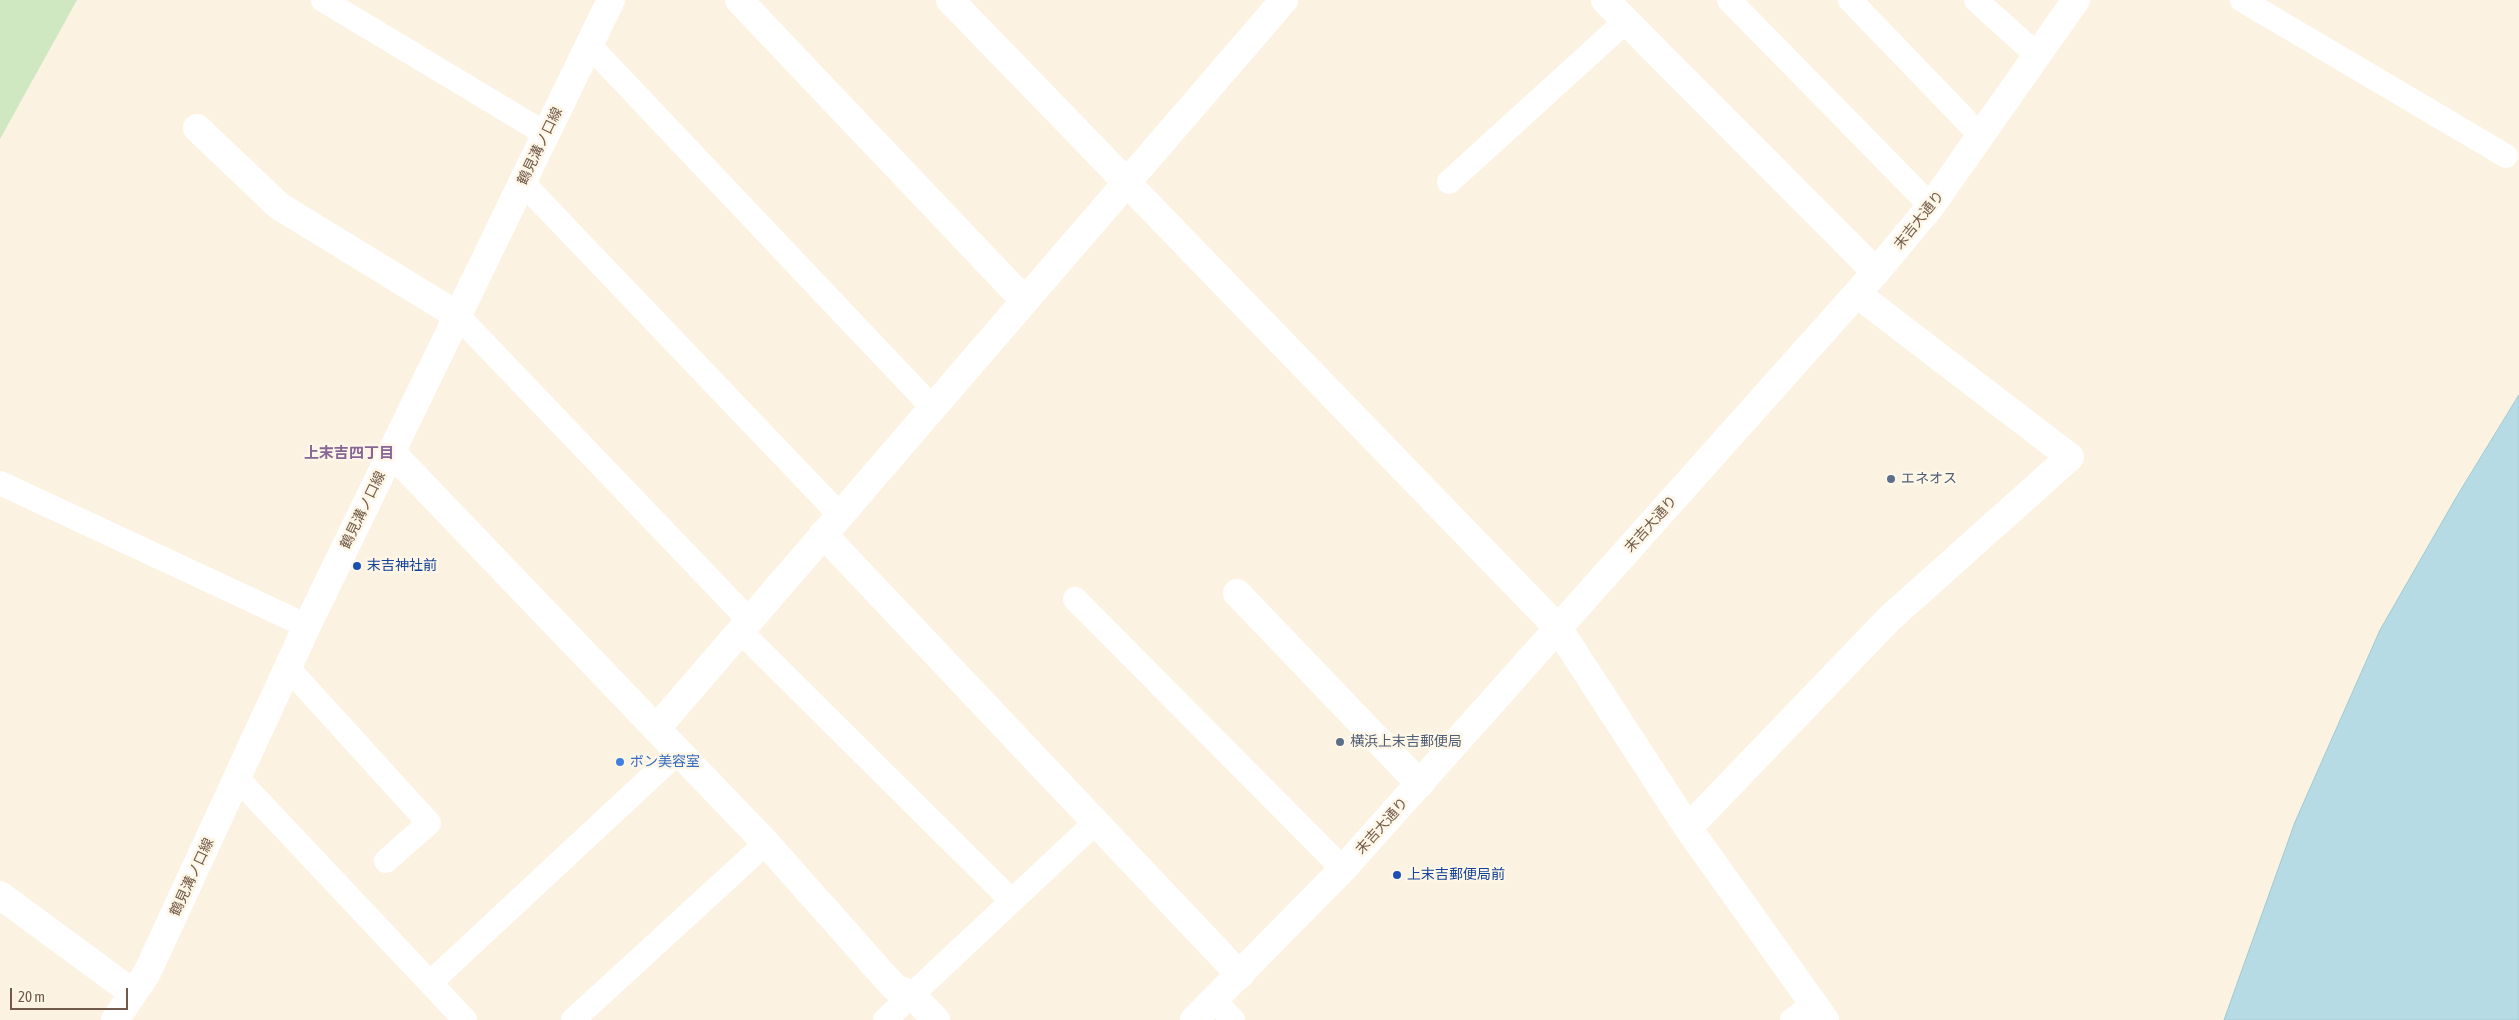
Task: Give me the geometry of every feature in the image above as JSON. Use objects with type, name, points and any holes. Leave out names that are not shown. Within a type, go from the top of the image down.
[{"type":"street","name":"鶴見溝ノ口線","points":[[115,1020],[147,973],[307,626],[610,0]]},
{"type":"street","points":[[738,0],[1024,300]]},
{"type":"street","points":[[950,0],[1558,628],[1688,828],[1820,1012]]},
{"type":"street","points":[[656,729],[1284,0]]},
{"type":"street","points":[[1605,0],[1876,272]]},
{"type":"street","name":"末吉大通り","points":[[1194,1020],[1343,869],[1857,294],[1931,206],[2076,0]]},
{"type":"street","points":[[196,128],[279,206],[457,315]]},
{"type":"street","points":[[1688,828],[1890,618],[2070,457],[1857,294]]},
{"type":"street","points":[[391,452],[766,843],[894,987],[912,995],[936,1020]]},
{"type":"street","points":[[832,524],[1096,822],[1240,975]]},
{"type":"street","points":[[1237,593],[1420,784]]},
{"type":"street","points":[[0,895],[133,993]]},
{"type":"lane","points":[[323,0],[546,134]]},
{"type":"lane","points":[[1729,0],[1931,206]]},
{"type":"lane","points":[[1850,0],[1982,136]]},
{"type":"lane","points":[[1976,0],[2038,56]]},
{"type":"lane","points":[[2242,0],[2506,156]]},
{"type":"lane","points":[[1449,182],[1626,21]]},
{"type":"lane","points":[[589,45],[932,407]]},
{"type":"lane","points":[[522,182],[832,524]]},
{"type":"lane","points":[[457,315],[744,626],[1012,901]]},
{"type":"lane","points":[[0,483],[307,626]]},
{"type":"lane","points":[[1075,599],[1343,869]]},
{"type":"lane","points":[[288,668],[429,823],[386,861]]},
{"type":"lane","points":[[430,983],[678,752]]},
{"type":"lane","points":[[237,778],[465,1020]]},
{"type":"lane","points":[[885,1020],[1096,822]]},
{"type":"lane","points":[[572,1020],[766,843]]},
{"type":"lane","points":[[1214,1000],[1233,1020]]},
{"type":"lane","points":[[1792,1020],[1820,1012]]},
{"type":"green space","points":[[0,0],[77,0],[0,139]]},
{"type":"water","points":[[2519,395],[2519,1020],[2224,1020],[2295,822],[2380,630],[2457,496]]},
{"type":"place","name":"エネオス","points":[[1891,479]]},
{"type":"place","name":"末吉神社前","points":[[357,566]]},
{"type":"place","name":"横浜上末吉郵便局","points":[[1340,742]]},
{"type":"place","name":"ボン美容室","points":[[620,762]]},
{"type":"place","name":"上末吉郵便局前","points":[[1397,875]]},
{"type":"district","name":"上末吉四丁目","points":[[349,453]]}]
